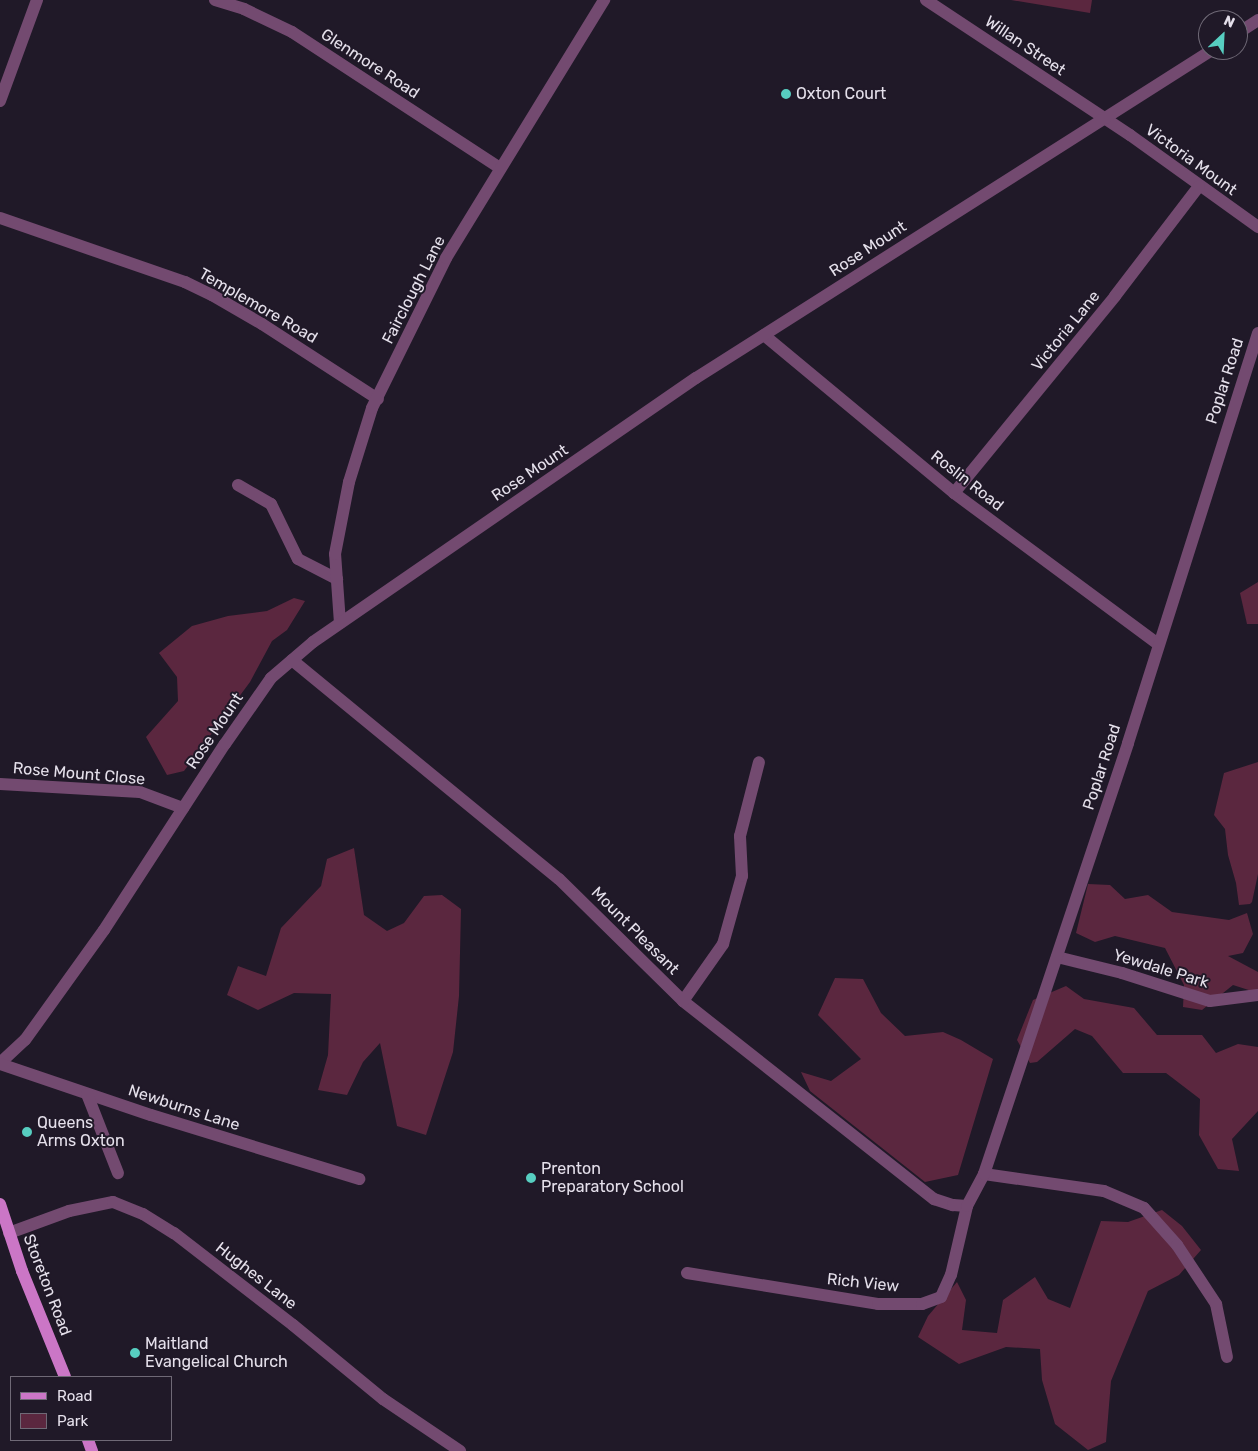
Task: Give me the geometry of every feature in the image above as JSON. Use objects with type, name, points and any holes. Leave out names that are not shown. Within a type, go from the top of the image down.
[{"type":"main road","name":"Storeton Road","points":[[0,1204],[22,1271],[65,1376]]},
{"type":"street","points":[[0,101],[37,0]]},
{"type":"street","name":"Glenmore Road","points":[[215,0],[244,9],[292,32],[500,168]]},
{"type":"street","name":"Fairclough Lane","points":[[340,623],[335,554],[349,482],[372,408],[446,258],[604,0]]},
{"type":"street","name":"Willan Street","points":[[926,0],[1104,120]]},
{"type":"street","name":"Rose Mount","points":[[0,1064],[25,1040],[93,945],[271,678],[313,642],[696,378],[1198,59]]},
{"type":"street","name":"Victoria Mount","points":[[1104,120],[1130,135],[1258,227]]},
{"type":"street","name":"Victoria Lane","points":[[954,493],[1115,296],[1199,186]]},
{"type":"street","name":"Templemore Road","points":[[0,218],[185,282],[212,295],[262,324],[378,399]]},
{"type":"street","name":"Poplar Road","points":[[967,1206],[984,1174],[1057,956],[1258,334]]},
{"type":"street","name":"Roslin Road","points":[[764,335],[954,493],[1158,644]]},
{"type":"street","points":[[238,485],[271,504],[298,559],[337,579]]},
{"type":"street","name":"Mount Pleasant","points":[[292,660],[559,879],[683,1001],[934,1198],[953,1205],[967,1206]]},
{"type":"street","points":[[683,1001],[723,944],[742,876],[740,836],[759,762]]},
{"type":"street","name":"Rose Mount Close","points":[[0,784],[140,792],[183,808]]},
{"type":"street","name":"Yewdale Park","points":[[1057,956],[1122,973],[1210,1001],[1258,995]]},
{"type":"street","name":"Newburns Lane","points":[[0,1064],[87,1094],[359,1179]]},
{"type":"street","points":[[87,1094],[118,1173]]},
{"type":"street","points":[[984,1174],[1104,1191],[1144,1208],[1177,1245],[1216,1304],[1227,1357]]},
{"type":"street","name":"Hughes Lane","points":[[9,1233],[70,1211],[113,1202],[143,1214],[174,1233],[293,1325],[383,1399],[460,1451]]},
{"type":"street","name":"Rich View","points":[[687,1273],[878,1304],[922,1304],[941,1297],[951,1275],[967,1206]]},
{"type":"green space","points":[[1011,0],[1092,0],[1090,13]]},
{"type":"green space","points":[[1258,582],[1258,624],[1247,624],[1240,593]]},
{"type":"green space","points":[[294,598],[305,601],[287,630],[272,641],[250,682],[184,771],[167,775],[146,737],[178,701],[177,677],[159,653],[192,626],[228,616],[267,611]]},
{"type":"green space","points":[[1258,762],[1258,874],[1252,902],[1239,905],[1236,883],[1228,855],[1225,829],[1214,815],[1224,773]]},
{"type":"green space","points":[[354,848],[364,915],[387,931],[404,923],[424,896],[442,895],[461,909],[459,996],[453,1052],[426,1135],[397,1126],[380,1043],[363,1062],[347,1095],[318,1090],[328,1055],[331,994],[294,993],[258,1010],[227,995],[238,966],[266,976],[281,928],[321,886],[327,859]]},
{"type":"green space","points":[[1088,884],[1110,885],[1125,899],[1148,895],[1172,912],[1229,920],[1247,913],[1253,934],[1243,953],[1228,956],[1258,972],[1258,993],[1233,985],[1202,1010],[1183,1007],[1184,985],[1165,948],[1115,936],[1095,942],[1076,933]]},
{"type":"green space","points":[[835,978],[863,979],[881,1013],[905,1036],[943,1032],[961,1040],[993,1059],[958,1175],[925,1182],[810,1091],[801,1072],[831,1081],[861,1059],[818,1015]]},
{"type":"green space","points":[[1066,986],[1084,999],[1134,1008],[1157,1035],[1202,1035],[1216,1053],[1238,1044],[1258,1047],[1258,1111],[1232,1139],[1239,1171],[1218,1169],[1199,1135],[1200,1099],[1166,1073],[1123,1073],[1092,1036],[1075,1029],[1037,1062],[1030,1063],[1017,1040],[1033,1000]]},
{"type":"green space","points":[[1162,1210],[1182,1226],[1201,1250],[1179,1275],[1148,1291],[1111,1381],[1106,1442],[1088,1450],[1055,1424],[1042,1380],[1040,1349],[1006,1347],[959,1364],[918,1337],[928,1316],[957,1282],[966,1300],[962,1330],[997,1333],[1003,1300],[1035,1277],[1048,1299],[1070,1308],[1101,1221],[1128,1222]]},
{"type":"place","name":"Oxton Court","points":[[786,94]]},
{"type":"place","name":"Queens Arms Oxton","points":[[27,1132]]},
{"type":"place","name":"Prenton Preparatory School","points":[[531,1178]]},
{"type":"place","name":"Maitland Evangelical Church","points":[[135,1353]]}]
